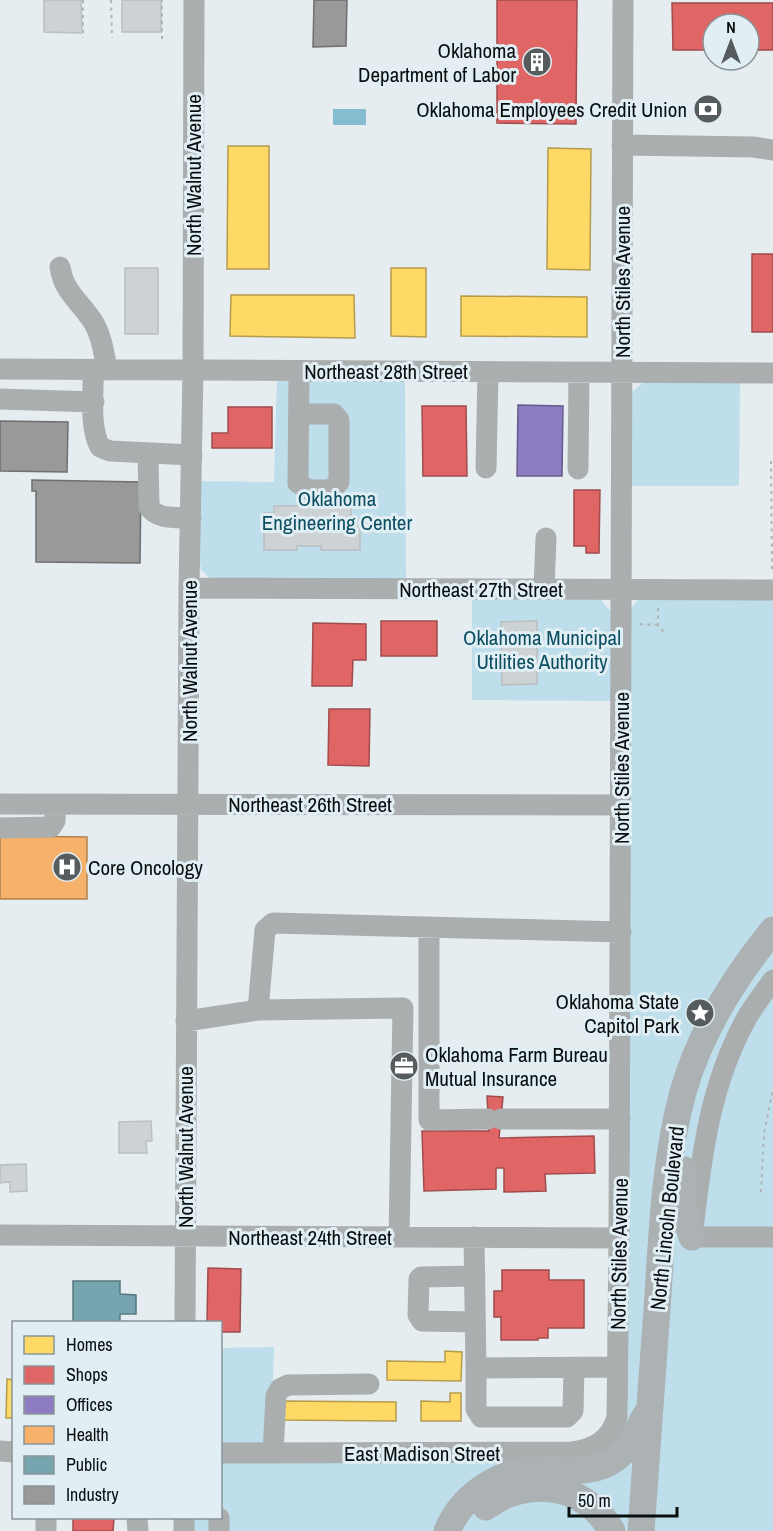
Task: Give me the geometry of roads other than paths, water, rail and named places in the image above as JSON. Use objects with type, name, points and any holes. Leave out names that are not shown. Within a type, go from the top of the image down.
[{"type":"main road","name":"North Lincoln Boulevard","points":[[641,1531],[663,1215],[671,1144],[683,1091],[700,1044],[723,1000],[753,954],[773,930]]},
{"type":"main road","points":[[692,1237],[683,1208],[683,1179],[691,1125],[699,1092],[700,1044]]},
{"type":"main road","points":[[447,1531],[457,1513],[471,1497],[505,1476],[537,1470],[593,1469],[615,1459],[624,1451],[650,1410]]},
{"type":"main road","points":[[466,1531],[472,1521],[488,1505],[505,1495],[534,1489],[565,1492],[581,1499],[595,1509],[612,1531]]},
{"type":"street","name":"North Walnut Avenue","points":[[184,1321],[189,588],[193,371],[194,0]]},
{"type":"street","name":"North Stiles Avenue","points":[[614,1428],[617,1417],[620,1119],[623,0]]},
{"type":"street","points":[[622,145],[753,147],[773,150]]},
{"type":"street","points":[[60,267],[62,279],[75,301],[91,317],[103,347],[94,402],[95,435],[100,447],[110,451],[192,455]]},
{"type":"street","name":"Northeast 28th Street","points":[[0,369],[773,373]]},
{"type":"street","points":[[299,371],[299,414]]},
{"type":"street","points":[[486,468],[488,372]]},
{"type":"street","points":[[578,468],[579,373]]},
{"type":"street","points":[[0,399],[94,402]]},
{"type":"street","points":[[148,453],[149,507],[154,514],[160,516],[191,518]]},
{"type":"street","points":[[544,590],[546,538]]},
{"type":"street","name":"Northeast 27th Street","points":[[189,588],[772,590]]},
{"type":"street","name":"Northeast 26th Street","points":[[0,804],[620,805]]},
{"type":"street","points":[[0,828],[51,827],[55,821],[55,804]]},
{"type":"street","points":[[258,1010],[265,930],[273,923],[621,932]]},
{"type":"street","points":[[429,927],[429,1120],[620,1119]]},
{"type":"street","points":[[773,980],[749,1014],[735,1042],[715,1096],[702,1148],[692,1237],[773,1237]]},
{"type":"street","points":[[399,1237],[403,1008]]},
{"type":"street","points":[[186,1021],[258,1010],[429,1008]]},
{"type":"street","name":"Northeast 24th Street","points":[[0,1235],[619,1238]]},
{"type":"street","points":[[474,1238],[476,1409],[481,1417],[567,1417],[573,1411],[574,1368]]},
{"type":"street","points":[[475,1276],[421,1277],[419,1279],[418,1315],[422,1322],[475,1322]]},
{"type":"street","points":[[476,1368],[617,1367]]},
{"type":"street","points":[[273,1453],[276,1396],[280,1389],[288,1385],[369,1383]]},
{"type":"street","name":"East Madison Street","points":[[222,1453],[572,1452],[598,1445],[614,1428]]},
{"type":"place","name":"Oklahoma Department of Labor","points":[[537,62]]},
{"type":"place","name":"Oklahoma Employees Credit Union","points":[[708,109]]},
{"type":"place","name":"Core Oncology","points":[[67,867]]},
{"type":"place","name":"Oklahoma State Capitol Park","points":[[700,1013]]},
{"type":"place","name":"Oklahoma Farm Bureau Mutual Insurance","points":[[404,1066]]},
{"type":"park label","name":"Oklahoma Engineering Center","points":[[337,510]]},
{"type":"park label","name":"Oklahoma Municipal Utilities Authority","points":[[542,649]]}]
